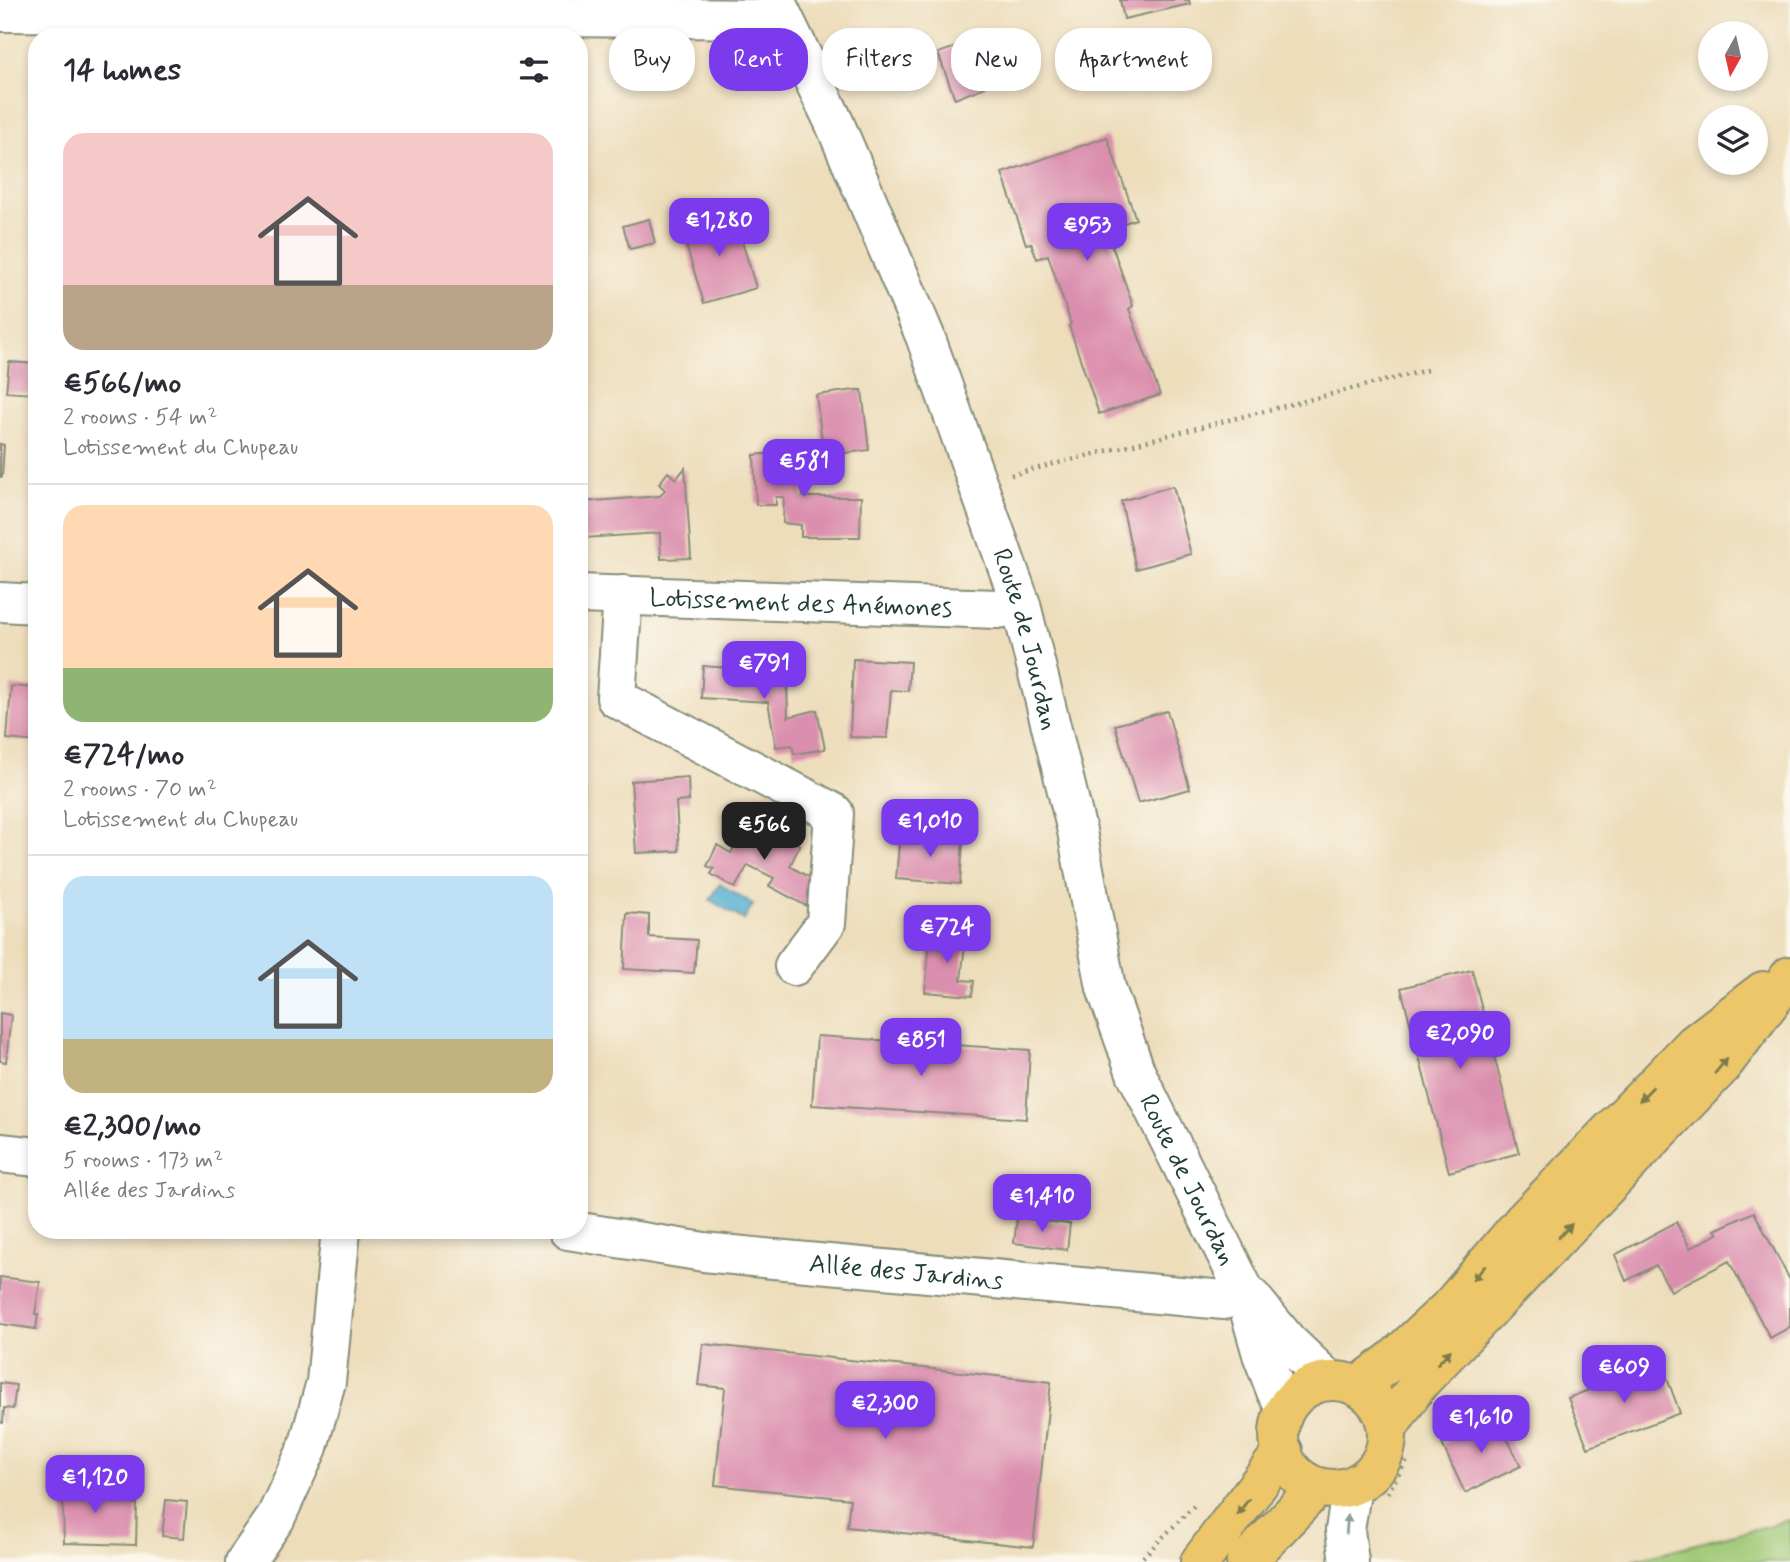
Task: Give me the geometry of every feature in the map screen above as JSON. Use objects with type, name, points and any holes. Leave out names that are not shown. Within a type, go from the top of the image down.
[{"type":"main road","points":[[1343,1384],[1395,1358],[1449,1308],[1524,1220],[1694,1044],[1790,970]]},
{"type":"main road","points":[[1387,1429],[1419,1383],[1721,1067],[1790,976]]},
{"type":"main road","points":[[1246,1562],[1334,1487],[1367,1477],[1379,1464],[1387,1429],[1382,1412],[1372,1398],[1343,1384],[1314,1384],[1299,1392],[1286,1408],[1278,1436],[1289,1468],[1302,1480],[1334,1487]]},
{"type":"main road","points":[[1200,1562],[1283,1451]]},
{"type":"street","points":[[0,12],[780,10]]},
{"type":"street","name":"Route de Jourdan","points":[[780,10],[834,122],[925,336],[1021,606],[1077,831],[1106,988],[1136,1073],[1243,1288],[1262,1354],[1276,1391],[1286,1408]]},
{"type":"street","name":"Lotissement des Anémones","points":[[588,594],[997,609],[1021,606]]},
{"type":"street","points":[[623,595],[616,698],[834,813],[826,923],[794,966]]},
{"type":"street","points":[[0,602],[28,604]]},
{"type":"street","points":[[0,1153],[28,1156]]},
{"type":"street","name":"Allée des Jardins","points":[[588,1233],[752,1257],[1224,1300],[1243,1288]]},
{"type":"street","points":[[245,1562],[275,1519],[311,1434],[326,1382],[340,1239]]},
{"type":"street","name":"Route de Jourdan","points":[[1243,1288],[1288,1342],[1343,1384]]},
{"type":"street","points":[[1334,1487],[1345,1530],[1349,1562]]},
{"type":"path","points":[[978,483],[1431,369]]},
{"type":"path","points":[[1138,1562],[1202,1499]]},
{"type":"green space","points":[[1790,1520],[1790,1562],[1625,1562]]},
{"type":"water","points":[[720,884],[753,905],[744,920],[710,900]]},
{"type":"building","points":[[1120,0],[1189,0],[1190,4],[1124,19]]},
{"type":"building","points":[[951,49],[951,88],[938,53]]},
{"type":"building","points":[[952,91],[975,91],[955,99]]},
{"type":"building","points":[[1107,137],[1136,219],[1118,225],[1119,230],[1108,234],[1133,306],[1129,309],[1160,395],[1099,414],[1048,255],[1037,259],[1031,243],[1026,244],[1002,173]]},
{"type":"building","points":[[734,214],[756,288],[704,303],[681,229]]},
{"type":"building","points":[[649,219],[655,243],[630,249],[623,226]]},
{"type":"building","points":[[9,362],[28,363],[28,393],[6,392]]},
{"type":"building","points":[[862,390],[869,450],[824,456],[816,395]]},
{"type":"building","points":[[0,444],[4,445],[2,477],[0,477]]},
{"type":"building","points":[[800,452],[803,497],[861,497],[860,537],[801,537],[801,525],[783,523],[784,497],[776,497],[776,505],[756,505],[754,455]]},
{"type":"building","points":[[685,468],[691,558],[661,559],[660,533],[588,538],[588,501],[660,496],[665,490],[659,484],[668,472],[676,479]]},
{"type":"building","points":[[1173,486],[1191,554],[1136,569],[1121,501]]},
{"type":"building","points":[[731,658],[772,659],[770,684],[787,685],[788,717],[817,710],[825,749],[794,754],[792,745],[776,747],[768,702],[701,698],[703,666],[730,668]]},
{"type":"building","points":[[853,659],[910,662],[908,691],[891,690],[887,738],[850,737]]},
{"type":"building","points":[[11,686],[28,687],[28,741],[7,739]]},
{"type":"building","points":[[1167,711],[1190,789],[1138,803],[1115,725]]},
{"type":"building","points":[[688,777],[689,801],[676,802],[679,851],[636,853],[631,781]]},
{"type":"building","points":[[750,817],[800,845],[790,866],[819,883],[806,906],[769,886],[774,878],[748,865],[735,888],[711,874],[714,869],[707,866],[717,845],[731,853]]},
{"type":"building","points":[[900,833],[963,840],[960,884],[896,879]]},
{"type":"building","points":[[627,913],[649,915],[649,937],[697,940],[694,973],[624,969]]},
{"type":"building","points":[[931,932],[966,935],[961,980],[974,981],[972,996],[925,992]]},
{"type":"building","points":[[1472,970],[1519,1153],[1449,1172],[1401,988]]},
{"type":"building","points":[[0,1013],[11,1015],[6,1062],[0,1061]]},
{"type":"building","points":[[817,1036],[1030,1050],[1026,1119],[812,1105]]},
{"type":"building","points":[[1754,1212],[1790,1280],[1790,1327],[1770,1338],[1729,1261],[1671,1291],[1656,1265],[1626,1281],[1615,1255],[1676,1222],[1690,1248],[1718,1234],[1715,1230]]},
{"type":"building","points":[[1017,1218],[1070,1224],[1067,1250],[1014,1243]]},
{"type":"building","points":[[0,1277],[40,1282],[35,1314],[38,1314],[36,1329],[0,1324]]},
{"type":"building","points":[[703,1344],[1051,1382],[1033,1547],[847,1527],[850,1499],[715,1485],[725,1388],[698,1385]]},
{"type":"building","points":[[1661,1362],[1680,1413],[1588,1448],[1568,1398]]},
{"type":"building","points":[[0,1383],[16,1385],[13,1409],[4,1408],[3,1423],[0,1422]]},
{"type":"building","points":[[1497,1418],[1521,1466],[1465,1493],[1442,1444]]},
{"type":"building","points":[[62,1474],[95,1475],[95,1502],[137,1504],[136,1545],[64,1543]]},
{"type":"building","points":[[166,1500],[187,1502],[184,1538],[162,1536]]}]
